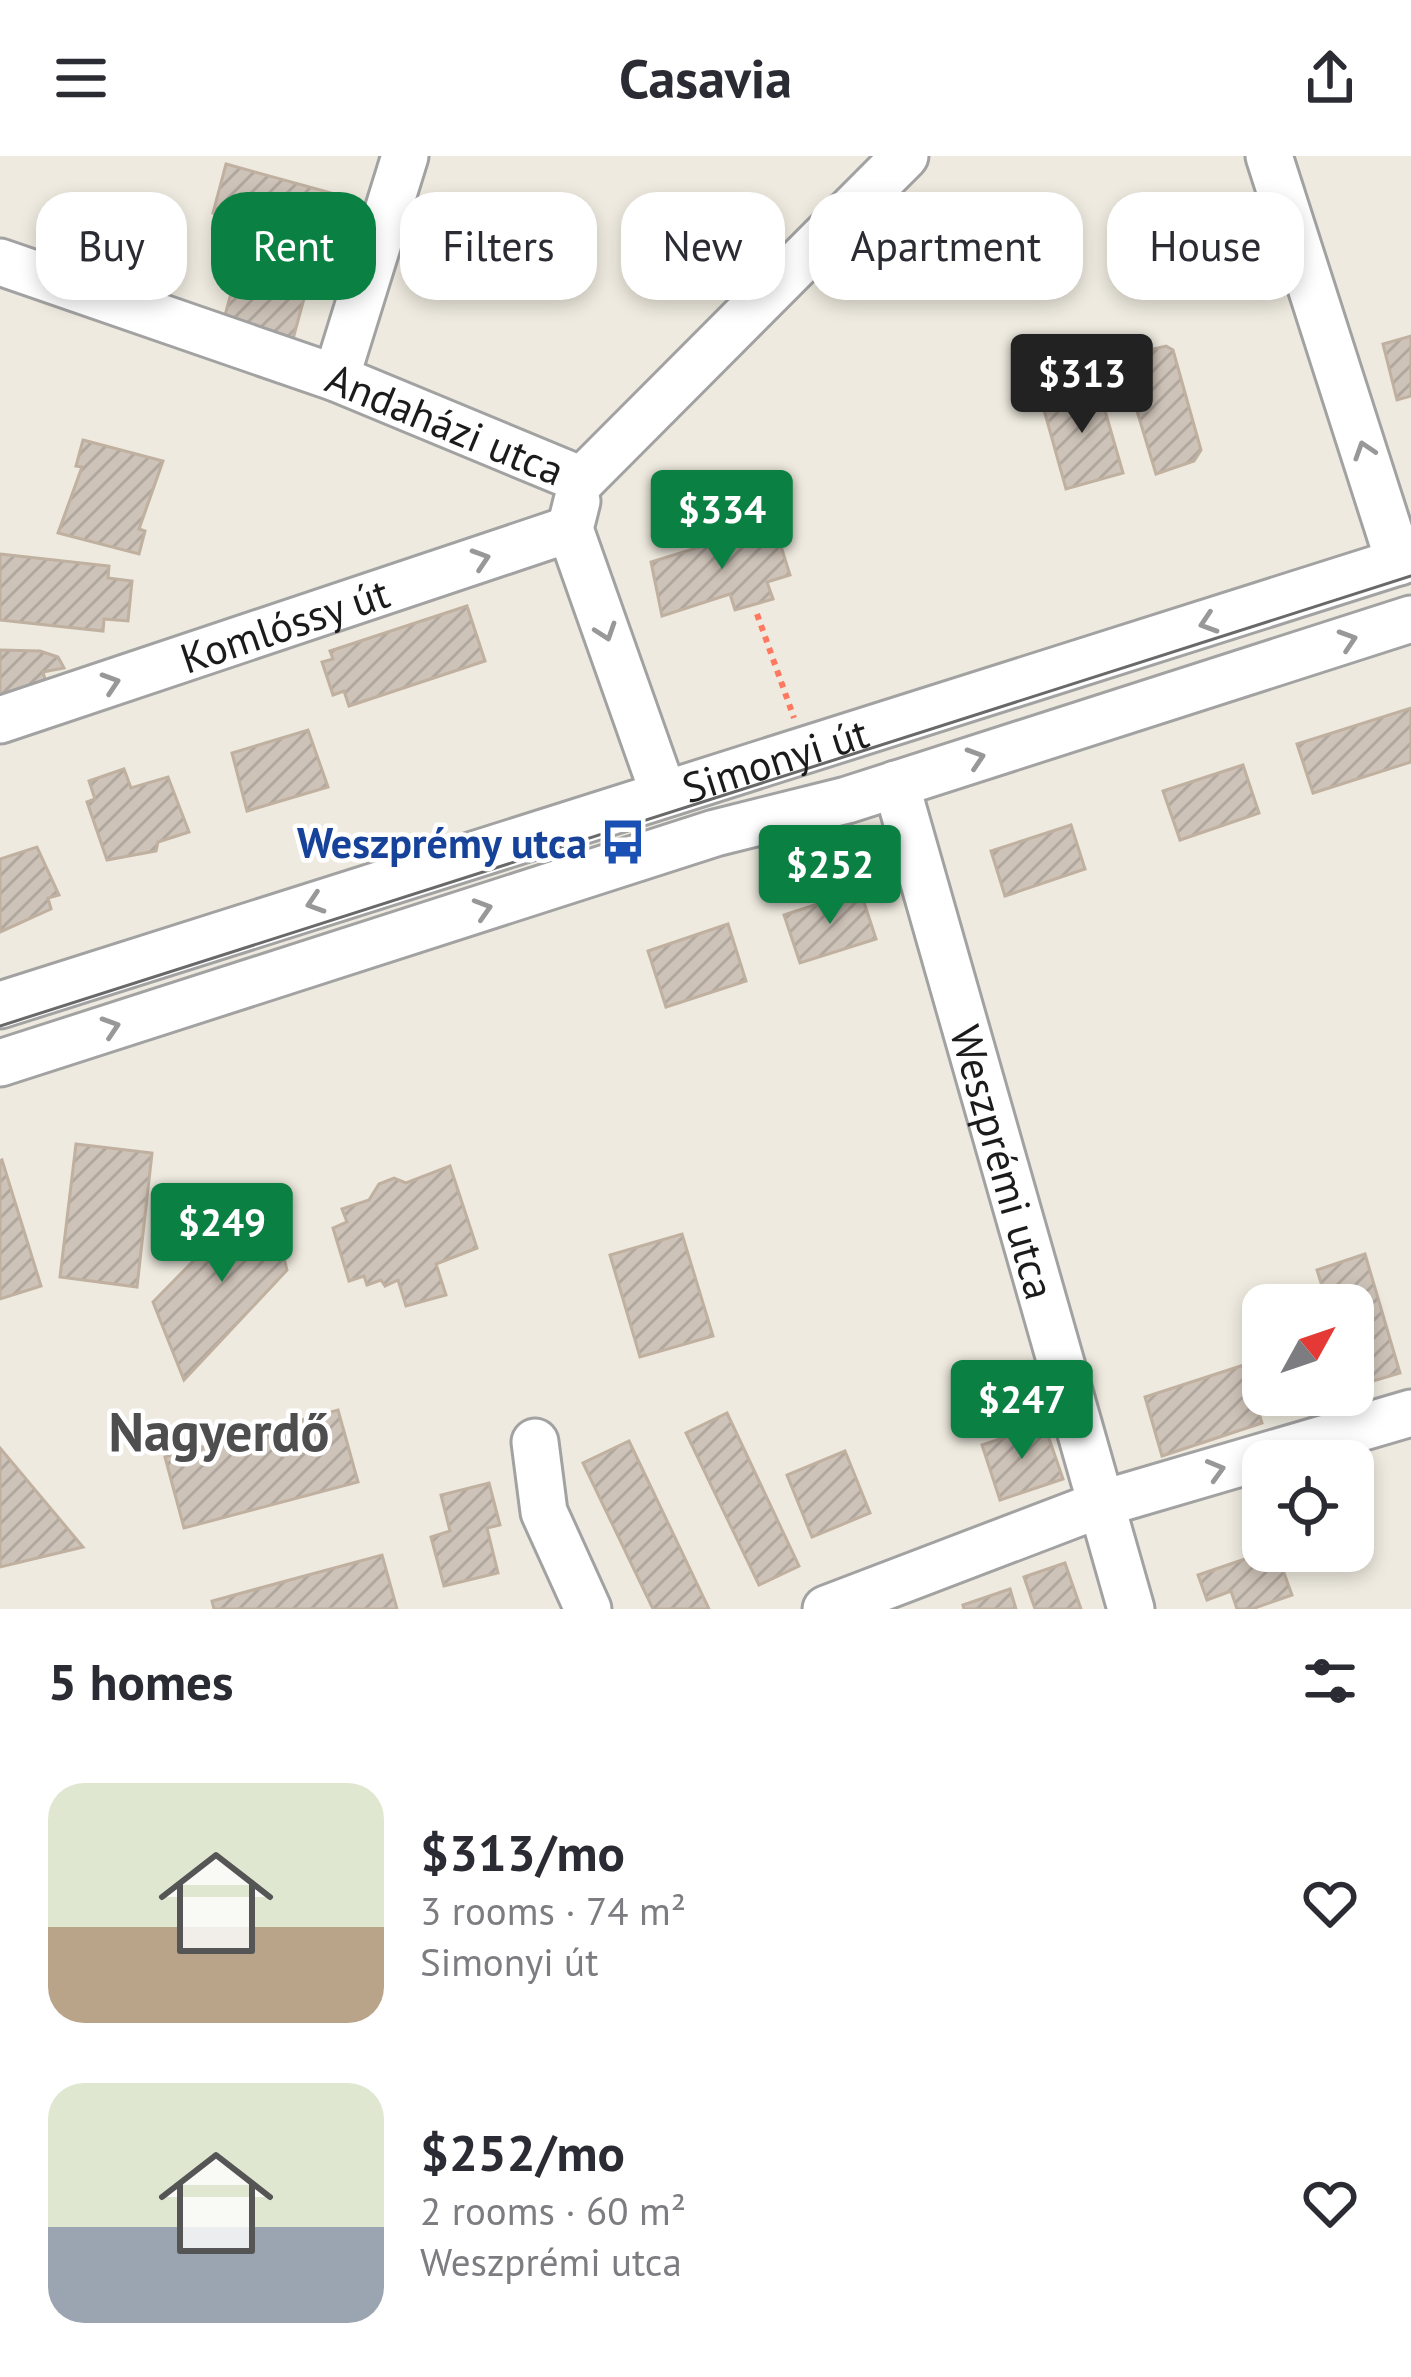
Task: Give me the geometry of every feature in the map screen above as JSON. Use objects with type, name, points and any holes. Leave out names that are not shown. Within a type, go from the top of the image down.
[{"type":"street","points":[[336,378],[405,156]]},
{"type":"street","points":[[582,480],[905,156]]},
{"type":"street","points":[[1270,156],[1405,560]]},
{"type":"street","name":"Andaházi utca","points":[[0,262],[336,378],[582,480],[570,530],[663,792]]},
{"type":"street","name":"Komlóssy út","points":[[0,720],[570,530]]},
{"type":"street","name":"Simonyi út","points":[[0,1005],[1405,560]]},
{"type":"street","name":"Simonyi út","points":[[0,1064],[715,833],[896,784],[1411,620]]},
{"type":"street","name":"Weszprémi utca","points":[[896,784],[1131,1609]]},
{"type":"street","points":[[826,1609],[1104,1504],[1411,1413]]},
{"type":"street","points":[[535,1442],[544,1511],[588,1609]]},
{"type":"path","points":[[757,614],[794,716]]},
{"type":"building","points":[[226,164],[328,192],[219,192]]},
{"type":"building","points":[[229,300],[304,300],[293,339],[224,319]]},
{"type":"building","points":[[1411,336],[1411,396],[1397,400],[1383,344]]},
{"type":"building","points":[[1166,346],[1173,350],[1201,450],[1194,461],[1156,474],[1122,361],[1127,355]]},
{"type":"building","points":[[1097,383],[1123,473],[1066,489],[1041,399]]},
{"type":"building","points":[[83,440],[163,461],[139,529],[145,531],[139,554],[58,533],[82,467],[76,466]]},
{"type":"building","points":[[774,524],[790,575],[767,582],[773,599],[735,610],[730,594],[662,616],[651,562]]},
{"type":"building","points":[[0,554],[109,566],[108,578],[132,581],[128,621],[104,619],[103,631],[0,620]]},
{"type":"building","points":[[467,606],[485,661],[349,706],[344,691],[333,695],[322,662],[333,659],[330,651]]},
{"type":"building","points":[[0,650],[40,651],[58,657],[64,668],[43,672],[46,683],[0,694]]},
{"type":"building","points":[[1411,708],[1411,762],[1313,793],[1297,744]]},
{"type":"building","points":[[308,730],[328,787],[247,811],[232,753]]},
{"type":"building","points":[[1243,765],[1259,813],[1180,840],[1163,791]]},
{"type":"building","points":[[124,769],[131,788],[168,777],[189,832],[158,842],[156,851],[107,860],[87,802],[95,799],[89,781]]},
{"type":"building","points":[[1071,825],[1085,869],[1005,896],[991,851]]},
{"type":"building","points":[[37,847],[59,895],[48,898],[51,909],[0,932],[0,859]]},
{"type":"building","points":[[860,890],[876,939],[800,963],[784,915]]},
{"type":"building","points":[[728,924],[746,981],[666,1007],[648,951]]},
{"type":"building","points":[[76,1144],[152,1153],[137,1287],[60,1277]]},
{"type":"building","points":[[0,1161],[41,1286],[0,1299]]},
{"type":"building","points":[[450,1166],[477,1248],[436,1264],[446,1295],[406,1306],[398,1280],[385,1286],[381,1280],[367,1285],[364,1276],[349,1281],[333,1228],[347,1222],[342,1209],[369,1200],[379,1184],[394,1178],[406,1183]]},
{"type":"building","points":[[266,1187],[287,1270],[184,1380],[153,1302]]},
{"type":"building","points":[[682,1234],[713,1336],[640,1357],[610,1255]]},
{"type":"building","points":[[1365,1254],[1374,1284],[1321,1284],[1317,1270]]},
{"type":"building","points":[[1374,1285],[1400,1373],[1374,1381]]},
{"type":"building","points":[[1242,1366],[1242,1416],[1260,1416],[1262,1423],[1162,1456],[1145,1397]]},
{"type":"building","points":[[992,1371],[999,1392],[966,1404],[959,1382]]},
{"type":"building","points":[[338,1410],[358,1482],[184,1528],[165,1457]]},
{"type":"building","points":[[727,1413],[799,1566],[759,1585],[686,1433]]},
{"type":"building","points":[[1044,1424],[1063,1479],[1000,1500],[982,1445]]},
{"type":"building","points":[[629,1441],[709,1609],[653,1609],[583,1463]]},
{"type":"building","points":[[0,1448],[83,1547],[0,1567]]},
{"type":"building","points":[[845,1451],[870,1513],[812,1537],[787,1475]]},
{"type":"building","points":[[489,1483],[500,1525],[487,1528],[498,1573],[444,1586],[431,1537],[450,1531],[441,1495]]},
{"type":"building","points":[[382,1555],[397,1609],[214,1609],[212,1601]]},
{"type":"building","points":[[1242,1560],[1242,1572],[1284,1572],[1292,1595],[1252,1609],[1237,1609],[1231,1591],[1207,1600],[1198,1575]]},
{"type":"building","points":[[1065,1563],[1081,1609],[1035,1609],[1024,1577]]},
{"type":"building","points":[[1010,1589],[1016,1609],[964,1609],[963,1605]]},
{"type":"tram line","points":[[0,1026],[1411,576]]},
{"type":"place","name":"Weszprémy utca","points":[[623,842]]},
{"type":"district","name":"Nagyerdő","points":[[219,1431]]}]
